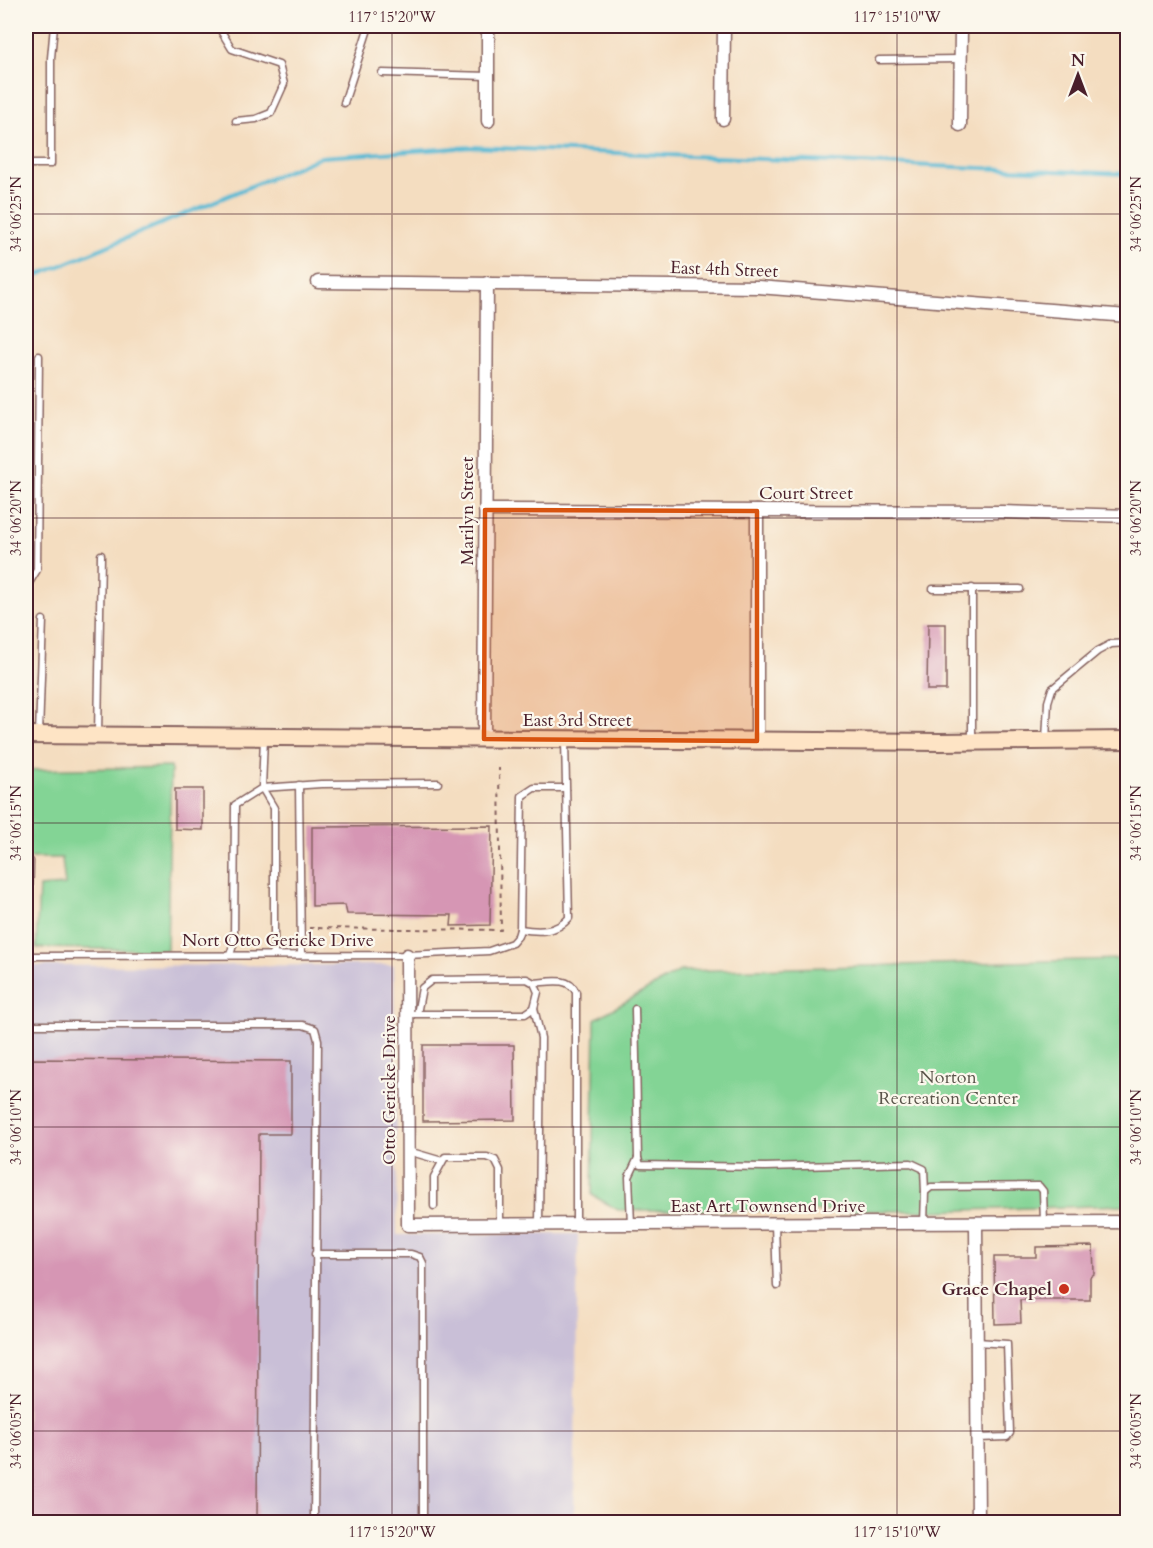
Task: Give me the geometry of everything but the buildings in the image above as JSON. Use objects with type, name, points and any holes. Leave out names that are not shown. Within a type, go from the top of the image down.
[{"type":"main road","name":"East 3rd Street","points":[[32,735],[972,742],[1128,740]]},
{"type":"street","points":[[488,26],[488,121]]},
{"type":"street","points":[[723,119],[724,26]]},
{"type":"street","points":[[960,125],[961,26]]},
{"type":"street","name":"East 4th Street","points":[[318,282],[758,287],[1128,316]]},
{"type":"street","name":"Marilyn Street","points":[[484,739],[486,283]]},
{"type":"street","name":"Court Street","points":[[485,510],[1002,512],[1128,516]]},
{"type":"street","points":[[757,511],[757,741]]},
{"type":"street","name":"Otto Gericke Drive","points":[[407,955],[412,1014],[408,1225]]},
{"type":"street","points":[[976,1222],[978,1522]]},
{"type":"street","name":"East Art Townsend Drive","points":[[408,1225],[1128,1222]]},
{"type":"lane","points":[[26,164],[51,164],[51,58],[54,26]]},
{"type":"lane","points":[[218,26],[232,49],[279,65],[284,84],[271,113],[256,119],[236,121]]},
{"type":"lane","points":[[344,104],[369,26]]},
{"type":"lane","points":[[879,60],[961,59]]},
{"type":"lane","points":[[382,73],[488,76]]},
{"type":"lane","points":[[26,588],[37,570],[39,356]]},
{"type":"lane","points":[[98,735],[101,555]]},
{"type":"lane","points":[[972,588],[972,742]]},
{"type":"lane","points":[[933,589],[1020,589]]},
{"type":"lane","points":[[32,735],[43,620]]},
{"type":"lane","points":[[1046,741],[1048,702],[1052,689],[1098,651],[1111,644],[1128,643]]},
{"type":"lane","points":[[264,737],[262,788],[274,808],[274,955]]},
{"type":"lane","points":[[565,740],[569,918],[562,926],[540,932],[520,929],[522,796],[534,788],[565,788]]},
{"type":"lane","points":[[230,955],[234,942],[235,805],[262,788],[438,783]]},
{"type":"lane","points":[[299,786],[301,955]]},
{"type":"lane","points":[[27,956],[30,861]]},
{"type":"lane","name":"Nort Otto Gericke Drive","points":[[27,956],[407,955],[489,951],[512,943],[520,929]]},
{"type":"lane","points":[[534,1008],[525,1014],[412,1014],[422,988],[432,980],[527,979],[534,982],[564,981],[573,986],[576,992],[576,1224]]},
{"type":"lane","points":[[534,982],[538,992],[534,1008],[541,1038],[539,1224]]},
{"type":"lane","points":[[631,1224],[630,1177],[638,1158],[636,1009]]},
{"type":"lane","points":[[26,1025],[303,1025],[315,1029],[318,1040],[314,1522]]},
{"type":"lane","points":[[408,1151],[441,1161]]},
{"type":"lane","points":[[434,1206],[434,1177],[441,1161],[449,1156],[487,1157],[495,1160],[500,1170],[500,1225]]},
{"type":"lane","points":[[638,1158],[644,1167],[911,1163],[924,1169],[924,1223]]},
{"type":"lane","points":[[925,1192],[931,1187],[1040,1186],[1043,1191],[1044,1222]]},
{"type":"lane","points":[[775,1223],[777,1286]]},
{"type":"lane","points":[[315,1254],[411,1254],[420,1257],[423,1263],[423,1522]]},
{"type":"lane","points":[[977,1342],[1007,1344],[1010,1433],[1007,1437],[978,1438]]},
{"type":"path","points":[[300,928],[501,930],[499,768]]},
{"type":"highlighted area","points":[[485,510],[757,511],[757,741],[484,739]]},
{"type":"shaded area","points":[[394,965],[397,1235],[578,1234],[574,1522],[26,1522],[26,966]]},
{"type":"green space","points":[[171,767],[167,950],[36,948],[39,887],[65,885],[62,858],[26,858],[26,770]]},
{"type":"green space","name":"Norton Recreation Center","points":[[1122,959],[1125,1205],[934,1211],[618,1210],[592,1195],[595,1019],[680,971]]},
{"type":"waterway","points":[[26,280],[321,157],[473,147],[1128,174]]},
{"type":"place","name":"Grace Chapel","points":[[1064,1289]]}]
